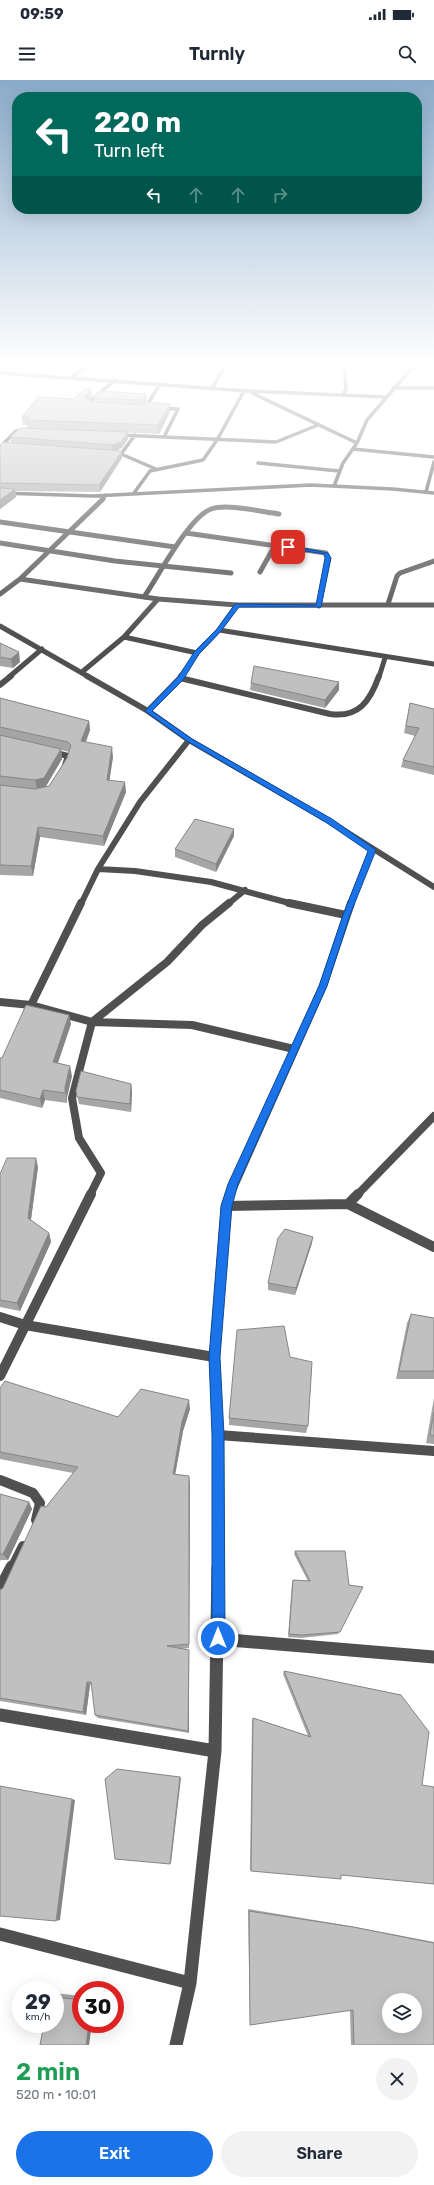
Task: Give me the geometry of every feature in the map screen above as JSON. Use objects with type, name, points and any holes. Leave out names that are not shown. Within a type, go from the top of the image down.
[{"type":"street","points":[[134,493],[150,472],[156,469],[203,460],[208,453]]},
{"type":"street","points":[[334,486],[340,471],[351,453]]},
{"type":"street","points":[[390,453],[434,457]]},
{"type":"street","points":[[106,454],[121,454],[141,461],[156,469]]},
{"type":"street","points":[[426,492],[434,462]]},
{"type":"street","points":[[258,463],[340,471]]},
{"type":"street","points":[[0,493],[106,495],[244,487],[334,486],[434,493]]},
{"type":"street","points":[[0,594],[20,579],[49,552],[106,495]]},
{"type":"street","points":[[144,597],[165,567],[175,547],[186,533],[211,509],[279,514]]},
{"type":"street","points":[[0,522],[175,547]]},
{"type":"street","points":[[186,533],[326,553],[328,558],[319,606]]},
{"type":"street","points":[[0,543],[49,552],[165,567],[231,573]]},
{"type":"street","points":[[260,572],[275,545]]},
{"type":"street","points":[[388,604],[397,576],[400,573],[434,561]]},
{"type":"street","points":[[20,579],[158,599],[237,605],[434,605]]},
{"type":"street","points":[[82,672],[124,637],[158,599]]},
{"type":"street","points":[[148,711],[180,678],[197,653],[219,630],[237,605]]},
{"type":"street","points":[[0,626],[148,711],[189,740],[329,821],[372,850],[434,887]]},
{"type":"street","points":[[219,630],[385,658],[434,664]]},
{"type":"street","points":[[124,637],[197,653]]},
{"type":"street","points":[[0,685],[42,649]]},
{"type":"street","points":[[180,678],[341,715],[354,712],[376,687],[385,658]]},
{"type":"street","points":[[31,1005],[98,869],[115,838],[157,778],[189,740]]},
{"type":"street","points":[[43,750],[68,756],[61,772]]},
{"type":"street","points":[[176,2045],[190,1983],[215,1751],[218,1638],[218,1435],[214,1357],[226,1206],[233,1184],[323,986],[346,915],[372,850]]},
{"type":"street","points":[[98,869],[135,871],[211,882],[293,904],[346,915]]},
{"type":"street","points":[[0,1376],[101,1173],[79,1138],[72,1098],[92,1022],[167,962],[202,924],[244,890]]},
{"type":"street","points":[[0,1002],[31,1005],[92,1022],[192,1025],[294,1049]]},
{"type":"street","points":[[348,1204],[434,1116]]},
{"type":"street","points":[[226,1206],[348,1204],[434,1247]]},
{"type":"street","points":[[0,1317],[26,1325],[214,1357]]},
{"type":"street","points":[[218,1435],[434,1451]]},
{"type":"street","points":[[0,1480],[33,1493],[40,1503],[38,1516],[0,1590]]},
{"type":"street","points":[[218,1638],[434,1657]]},
{"type":"street","points":[[0,1715],[215,1751]]},
{"type":"street","points":[[0,1934],[190,1983]]},
{"type":"building","points":[[0,453],[121,453],[99,485],[0,483]]},
{"type":"building","points":[[0,488],[15,489],[0,500]]},
{"type":"building","points":[[0,643],[19,652],[11,659],[0,657]]},
{"type":"building","points":[[254,666],[339,682],[325,700],[251,683]]},
{"type":"building","points":[[0,698],[89,721],[81,741],[112,747],[107,780],[125,782],[103,836],[38,827],[31,866],[0,865],[0,785],[35,789],[49,786],[67,758],[71,745],[68,742],[0,727]]},
{"type":"building","points":[[410,703],[434,709],[434,767],[403,760],[419,728],[406,726]]},
{"type":"building","points":[[0,735],[61,749],[44,778],[35,780],[0,776]]},
{"type":"building","points":[[195,819],[234,829],[216,864],[175,849]]},
{"type":"building","points":[[26,1005],[69,1015],[53,1062],[70,1066],[65,1093],[43,1090],[40,1099],[0,1090],[0,1058],[2,1058]]},
{"type":"building","points":[[81,1071],[131,1084],[130,1104],[77,1097],[76,1091]]},
{"type":"building","points":[[7,1158],[36,1158],[28,1218],[49,1233],[17,1303],[0,1300],[0,1174]]},
{"type":"building","points":[[285,1229],[313,1237],[296,1288],[268,1283],[278,1238]]},
{"type":"building","points":[[411,1314],[434,1318],[434,1371],[399,1371]]},
{"type":"building","points":[[284,1326],[290,1357],[312,1362],[308,1426],[229,1418],[237,1330]]},
{"type":"building","points":[[5,1381],[118,1417],[141,1389],[189,1400],[182,1422],[173,1474],[189,1476],[189,1644],[167,1646],[189,1650],[188,1731],[95,1715],[91,1682],[87,1682],[83,1712],[0,1698],[0,1590],[3,1588],[41,1506],[46,1507],[78,1467],[0,1452],[0,1388]]},
{"type":"building","points":[[434,1412],[434,1436],[430,1435]]},
{"type":"building","points":[[0,1494],[29,1502],[3,1554],[0,1554]]},
{"type":"building","points":[[295,1551],[345,1551],[349,1585],[363,1587],[340,1632],[302,1635],[289,1634],[293,1580],[310,1581]]},
{"type":"building","points":[[284,1671],[401,1695],[429,1732],[422,1785],[434,1787],[434,1884],[341,1875],[341,1879],[251,1871],[253,1718],[311,1737]]},
{"type":"building","points":[[117,1769],[180,1777],[170,1864],[115,1859],[105,1779]]},
{"type":"building","points":[[0,1786],[72,1799],[56,1921],[0,1916]]},
{"type":"building","points":[[249,1911],[353,1927],[434,1943],[434,2045],[354,2045],[353,2010],[250,2025]]},
{"type":"building","points":[[64,1998],[72,1999],[72,2033],[88,2033],[86,2045],[40,2045],[42,2033],[64,2033]]},
{"type":"route","points":[[218,1638],[218,1435],[214,1357],[226,1206],[233,1184],[323,986],[346,915],[372,850],[329,821],[189,740],[171,725],[148,711],[180,678],[197,653],[219,630],[237,605],[319,606],[328,558],[326,553],[316,550],[288,547]]}]
